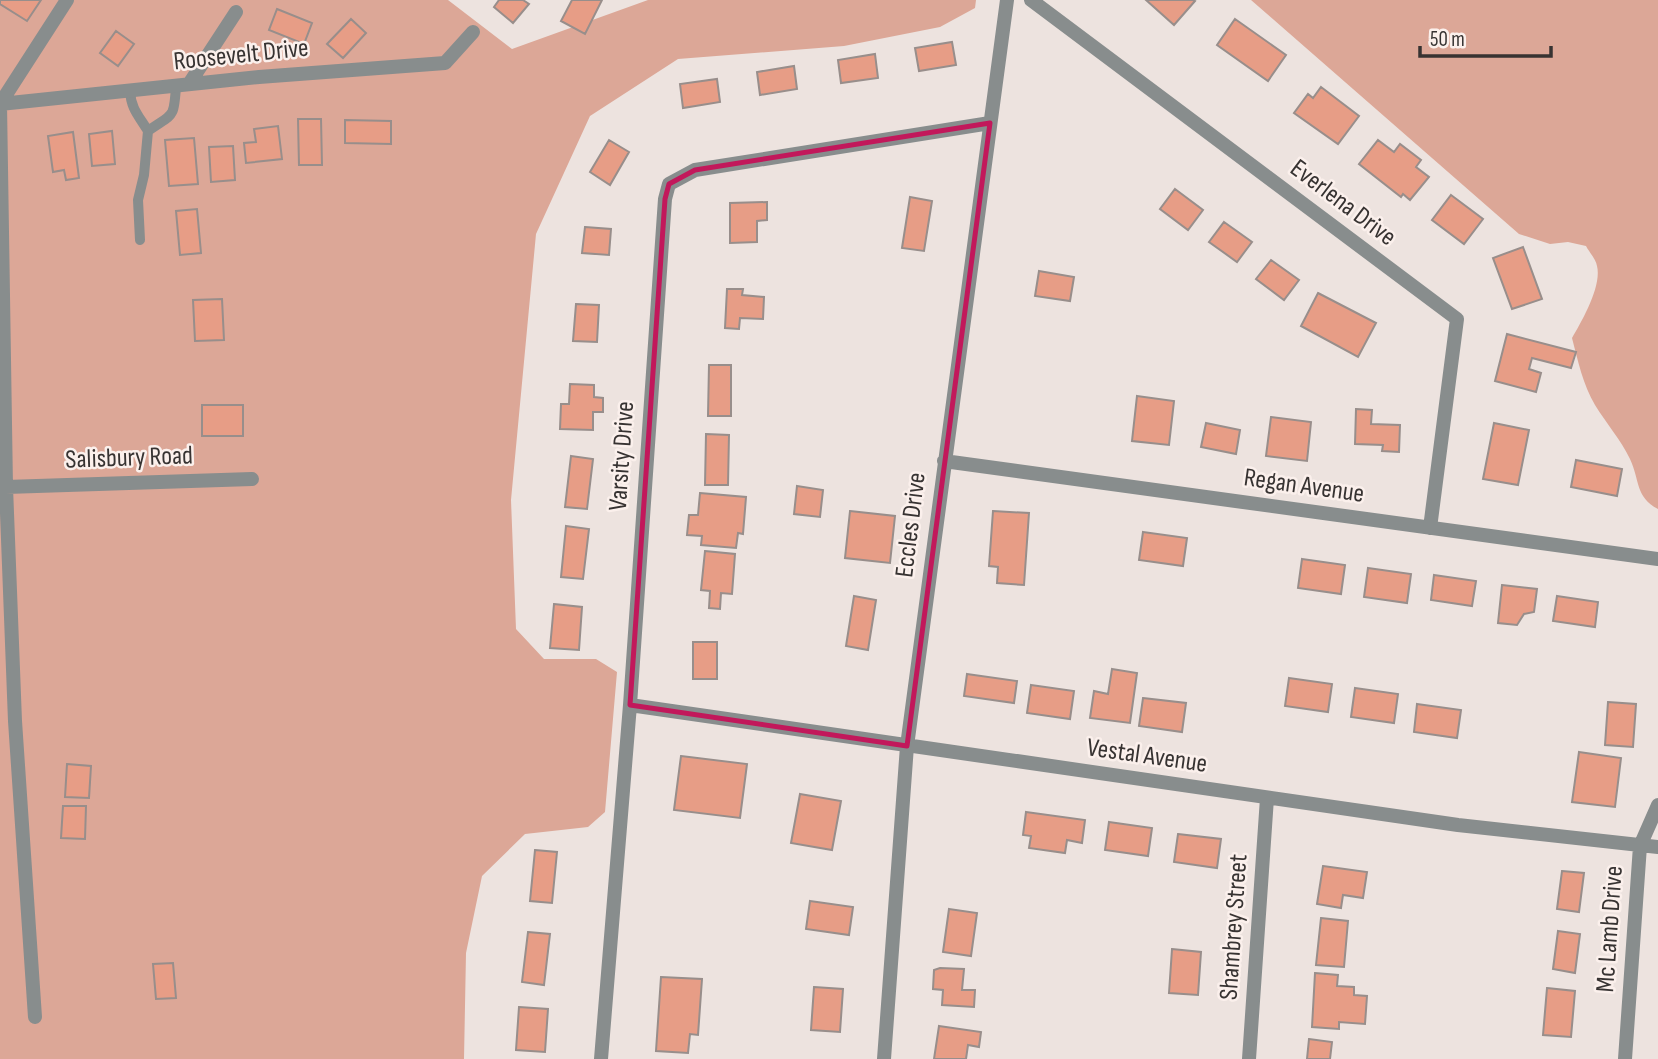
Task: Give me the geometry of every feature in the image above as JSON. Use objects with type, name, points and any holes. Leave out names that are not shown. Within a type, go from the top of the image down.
[{"type":"street","points":[[35,1017],[15,721],[6,487],[0,104],[66,0]]},
{"type":"street","name":"Eccles Drive","points":[[884,1059],[906,746],[1007,0]]},
{"type":"street","name":"Everlena Drive","points":[[1031,0],[1457,318],[1430,528]]},
{"type":"street","points":[[183,85],[236,12]]},
{"type":"street","name":"Roosevelt Drive","points":[[0,104],[259,77],[445,63],[473,32]]},
{"type":"street","name":"Varsity Drive","points":[[601,1059],[630,705],[665,199],[669,184],[695,170],[990,123]]},
{"type":"street","name":"Regan Avenue","points":[[944,461],[1658,559]]},
{"type":"street","name":"Salisbury Road","points":[[6,487],[252,479]]},
{"type":"street","name":"Vestal Avenue","points":[[630,705],[1458,825],[1658,847]]},
{"type":"street","name":"Shambrey Street","points":[[1249,1059],[1267,798]]},
{"type":"street","name":"Mc Lamb Drive","points":[[1625,1059],[1640,846],[1658,805]]},
{"type":"lane","points":[[148,131],[166,122],[174,113],[183,85]]},
{"type":"lane","points":[[130,91],[130,103],[148,131],[144,175],[138,200],[140,240]]},
{"type":"highlighted area","points":[[990,123],[944,461],[907,746],[630,705],[665,199],[669,184],[695,170]]},
{"type":"shaded area","points":[[0,0],[448,0],[512,49],[648,0],[976,0],[975,8],[940,27],[844,46],[678,59],[590,116],[536,234],[511,500],[516,629],[544,659],[596,659],[617,672],[605,812],[588,827],[525,834],[482,876],[466,953],[464,1059],[0,1059]]},
{"type":"shaded area","points":[[1251,0],[1658,0],[1658,509],[1645,499],[1630,459],[1599,412],[1579,364],[1572,338],[1590,303],[1598,274],[1595,261],[1586,246],[1568,242],[1550,244],[1519,234]]},
{"type":"building","points":[[0,0],[41,0],[27,21],[0,4]]},
{"type":"building","points":[[499,0],[523,0],[529,4],[513,23],[494,7]]},
{"type":"building","points":[[572,0],[602,0],[585,34],[561,21]]},
{"type":"building","points":[[1146,0],[1193,0],[1195,1],[1174,25]]},
{"type":"building","points":[[277,9],[312,23],[304,44],[269,30]]},
{"type":"building","points":[[351,19],[366,33],[343,58],[327,44]]},
{"type":"building","points":[[1235,19],[1286,55],[1268,81],[1217,45]]},
{"type":"building","points":[[116,31],[134,44],[118,66],[100,53]]},
{"type":"building","points":[[952,42],[956,65],[919,71],[915,48]]},
{"type":"building","points":[[875,54],[878,78],[841,83],[838,60]]},
{"type":"building","points":[[794,66],[797,89],[760,95],[757,72]]},
{"type":"building","points":[[717,79],[720,102],[683,108],[680,84]]},
{"type":"building","points":[[1321,87],[1359,116],[1338,144],[1294,113],[1308,94],[1313,98]]},
{"type":"building","points":[[298,119],[321,119],[322,165],[299,165]]},
{"type":"building","points":[[345,120],[391,121],[391,144],[345,143]]},
{"type":"building","points":[[278,126],[282,159],[246,163],[244,143],[256,142],[254,129]]},
{"type":"building","points":[[112,131],[115,164],[92,166],[89,134]]},
{"type":"building","points":[[73,132],[79,178],[66,180],[64,170],[53,172],[48,136]]},
{"type":"building","points":[[194,138],[198,184],[169,186],[165,140]]},
{"type":"building","points":[[609,140],[629,152],[610,185],[590,172]]},
{"type":"building","points":[[1378,140],[1394,152],[1400,144],[1421,160],[1416,167],[1429,177],[1410,200],[1403,194],[1401,197],[1359,164]]},
{"type":"building","points":[[233,146],[235,180],[211,182],[209,147]]},
{"type":"building","points":[[1175,189],[1203,210],[1188,230],[1160,209]]},
{"type":"building","points":[[1451,195],[1483,219],[1464,244],[1432,220]]},
{"type":"building","points":[[910,197],[932,201],[924,251],[902,248]]},
{"type":"building","points":[[767,202],[767,220],[757,221],[757,242],[730,243],[730,203]]},
{"type":"building","points":[[197,209],[201,253],[180,255],[176,211]]},
{"type":"building","points":[[1224,222],[1252,242],[1237,262],[1209,242]]},
{"type":"building","points":[[585,227],[611,229],[609,255],[582,253]]},
{"type":"building","points":[[1523,247],[1542,299],[1512,309],[1493,258]]},
{"type":"building","points":[[1271,260],[1299,280],[1284,300],[1256,279]]},
{"type":"building","points":[[1039,271],[1074,277],[1070,301],[1035,296]]},
{"type":"building","points":[[727,289],[743,289],[742,295],[764,297],[763,319],[740,318],[739,329],[725,328]]},
{"type":"building","points":[[1318,293],[1376,323],[1358,357],[1301,326]]},
{"type":"building","points":[[222,299],[224,340],[195,341],[193,300]]},
{"type":"building","points":[[576,304],[599,305],[597,342],[573,341]]},
{"type":"building","points":[[1507,334],[1576,352],[1571,368],[1532,358],[1529,369],[1541,373],[1536,392],[1495,381]]},
{"type":"building","points":[[709,365],[731,365],[731,416],[708,416]]},
{"type":"building","points":[[570,384],[594,385],[594,397],[603,398],[603,412],[593,412],[593,430],[560,429],[561,404],[569,404]]},
{"type":"building","points":[[1137,396],[1174,401],[1169,445],[1132,441]]},
{"type":"building","points":[[202,405],[243,405],[243,436],[202,436]]},
{"type":"building","points":[[1356,409],[1372,410],[1371,424],[1400,425],[1399,452],[1382,451],[1383,445],[1355,444]]},
{"type":"building","points":[[1271,417],[1311,422],[1307,461],[1266,456]]},
{"type":"building","points":[[1206,423],[1240,430],[1236,454],[1201,447]]},
{"type":"building","points":[[1494,423],[1529,430],[1518,485],[1483,479]]},
{"type":"building","points":[[706,434],[729,435],[728,485],[705,485]]},
{"type":"building","points":[[571,456],[593,459],[587,509],[565,507]]},
{"type":"building","points":[[1576,460],[1622,469],[1617,496],[1571,487]]},
{"type":"building","points":[[797,486],[823,490],[820,517],[794,514]]},
{"type":"building","points":[[700,493],[746,497],[743,534],[738,533],[736,548],[701,545],[702,536],[687,535],[689,515],[698,515]]},
{"type":"building","points":[[850,511],[895,516],[890,563],[845,558]]},
{"type":"building","points":[[993,511],[1029,513],[1024,585],[997,583],[998,567],[989,566]]},
{"type":"building","points":[[566,526],[589,529],[583,579],[561,577]]},
{"type":"building","points":[[1143,532],[1187,538],[1183,566],[1139,560]]},
{"type":"building","points":[[705,551],[735,554],[732,594],[721,593],[720,609],[709,608],[710,591],[701,590]]},
{"type":"building","points":[[1302,559],[1345,565],[1341,594],[1298,588]]},
{"type":"building","points":[[1368,568],[1411,574],[1407,603],[1364,597]]},
{"type":"building","points":[[1434,575],[1476,581],[1472,606],[1431,600]]},
{"type":"building","points":[[1502,585],[1537,589],[1534,612],[1524,614],[1517,625],[1498,623]]},
{"type":"building","points":[[854,596],[876,600],[868,650],[846,646]]},
{"type":"building","points":[[1557,596],[1598,602],[1595,627],[1553,621]]},
{"type":"building","points":[[554,604],[582,607],[579,650],[550,648]]},
{"type":"building","points":[[693,642],[717,642],[717,679],[693,679]]},
{"type":"building","points":[[1112,669],[1137,673],[1130,723],[1090,718],[1094,691],[1108,694]]},
{"type":"building","points":[[967,674],[1017,681],[1014,703],[964,696]]},
{"type":"building","points":[[1289,678],[1332,684],[1328,712],[1285,706]]},
{"type":"building","points":[[1031,685],[1074,691],[1070,719],[1027,713]]},
{"type":"building","points":[[1355,688],[1398,694],[1394,723],[1351,717]]},
{"type":"building","points":[[1143,698],[1186,703],[1182,732],[1139,726]]},
{"type":"building","points":[[1608,702],[1636,704],[1633,747],[1605,745]]},
{"type":"building","points":[[1417,704],[1461,710],[1457,738],[1414,732]]},
{"type":"building","points":[[1579,752],[1621,758],[1615,807],[1572,802]]},
{"type":"building","points":[[681,756],[747,764],[740,818],[674,810]]},
{"type":"building","points":[[67,764],[91,766],[89,798],[65,797]]},
{"type":"building","points":[[800,794],[841,801],[832,850],[791,843]]},
{"type":"building","points":[[63,806],[86,806],[85,839],[61,838]]},
{"type":"building","points":[[1026,812],[1085,820],[1082,843],[1067,840],[1065,853],[1029,848],[1031,836],[1023,835]]},
{"type":"building","points":[[1109,822],[1152,828],[1148,856],[1105,850]]},
{"type":"building","points":[[1178,834],[1221,839],[1217,868],[1174,862]]},
{"type":"building","points":[[535,850],[557,852],[552,903],[530,901]]},
{"type":"building","points":[[1323,866],[1367,872],[1363,898],[1343,895],[1341,908],[1317,904]]},
{"type":"building","points":[[1562,871],[1584,873],[1579,912],[1557,909]]},
{"type":"building","points":[[810,901],[853,907],[849,935],[806,929]]},
{"type":"building","points":[[949,909],[977,913],[971,956],[943,952]]},
{"type":"building","points":[[1321,918],[1348,921],[1344,967],[1316,965]]},
{"type":"building","points":[[1558,931],[1580,934],[1575,973],[1553,969]]},
{"type":"building","points":[[528,932],[550,934],[544,985],[522,982]]},
{"type":"building","points":[[1172,949],[1201,952],[1198,995],[1169,993]]},
{"type":"building","points":[[173,963],[176,998],[156,999],[153,964]]},
{"type":"building","points":[[964,969],[962,990],[975,990],[974,1007],[942,1005],[943,990],[933,989],[934,970]]},
{"type":"building","points":[[1315,973],[1338,975],[1337,986],[1354,987],[1354,995],[1367,996],[1365,1024],[1339,1022],[1339,1029],[1312,1027]]},
{"type":"building","points":[[661,977],[702,979],[698,1035],[690,1034],[688,1053],[656,1051]]},
{"type":"building","points":[[814,987],[843,989],[840,1032],[811,1030]]},
{"type":"building","points":[[1547,988],[1575,991],[1571,1037],[1543,1035]]},
{"type":"building","points":[[519,1007],[548,1009],[545,1052],[516,1050]]},
{"type":"building","points":[[939,1026],[981,1032],[979,1047],[968,1045],[966,1059],[934,1059]]},
{"type":"building","points":[[1309,1039],[1332,1042],[1330,1059],[1307,1059]]}]
